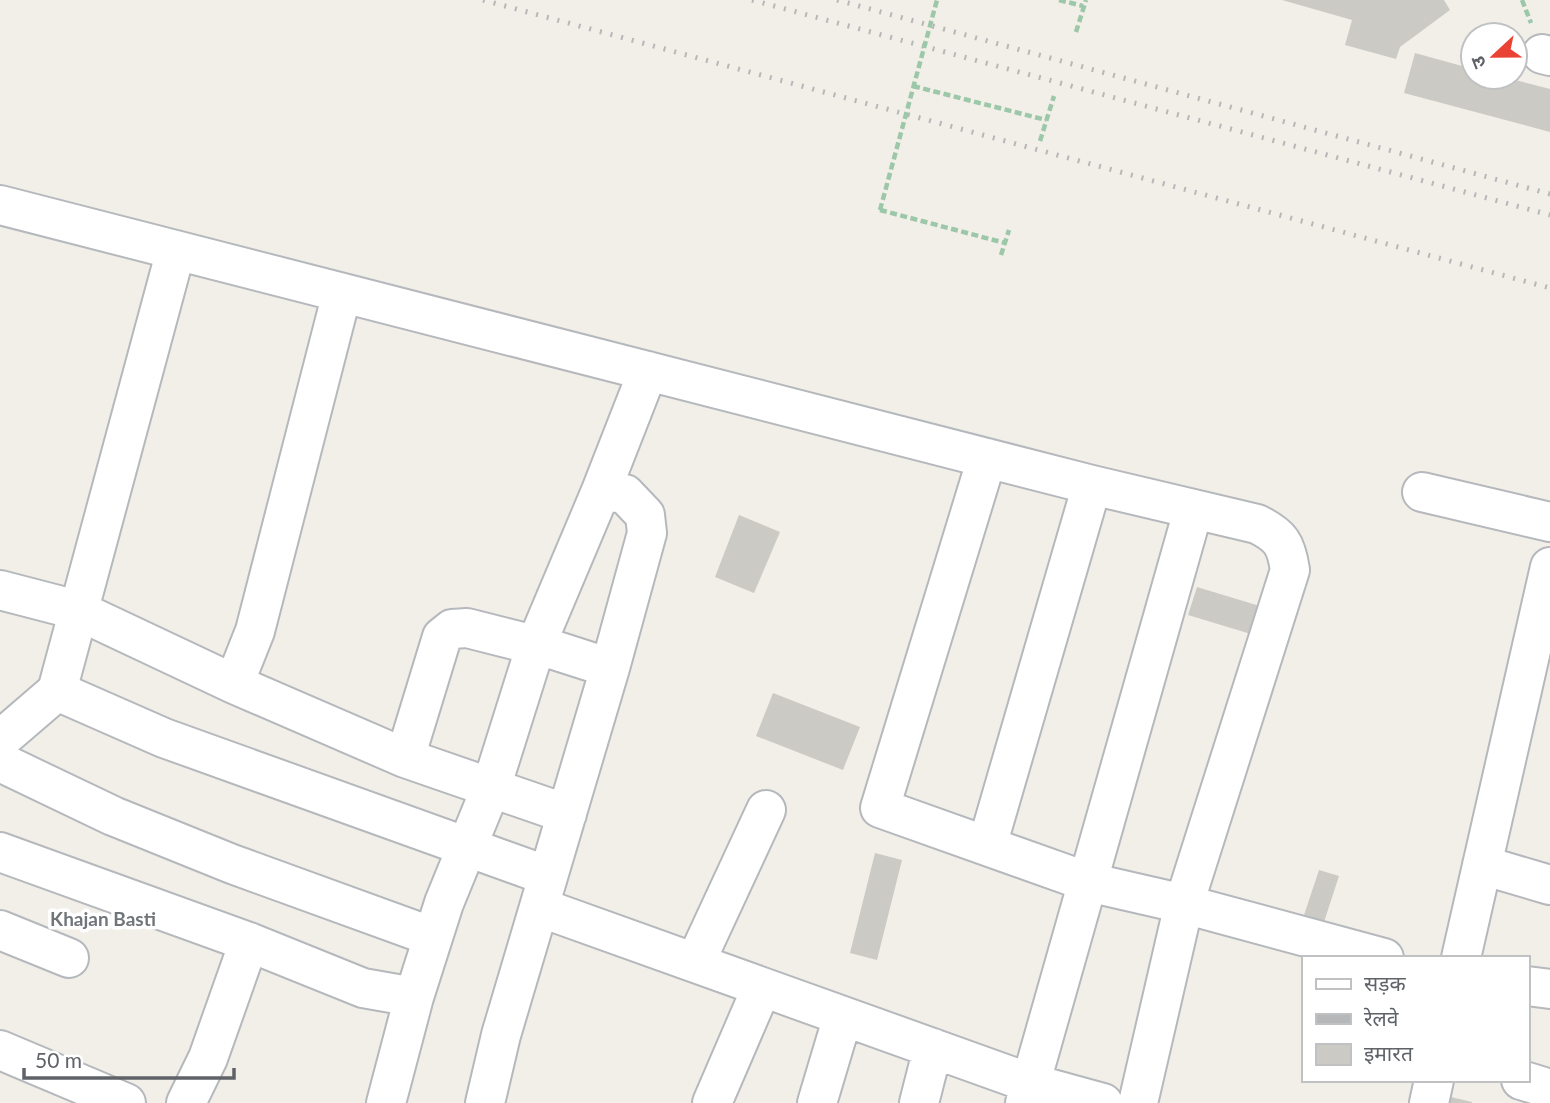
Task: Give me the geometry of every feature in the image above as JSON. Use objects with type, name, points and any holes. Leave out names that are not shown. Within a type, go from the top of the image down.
[{"type":"street","points":[[0,205],[1193,511],[1257,524],[1276,534],[1287,553],[1290,570],[1184,904],[1138,1103]]},
{"type":"street","points":[[0,740],[57,691],[176,250]]},
{"type":"street","points":[[234,684],[255,631],[342,293]]},
{"type":"street","points":[[386,1103],[433,937],[466,846],[491,788],[536,645],[648,371]]},
{"type":"street","points":[[987,458],[880,808],[1088,881],[1377,956]]},
{"type":"street","points":[[988,846],[1092,485]]},
{"type":"street","points":[[485,1103],[501,1035],[610,668],[647,533],[645,515],[625,494],[601,491]]},
{"type":"street","points":[[1422,492],[1550,522]]},
{"type":"street","points":[[1028,1093],[1193,511]]},
{"type":"street","points":[[1461,956],[1550,567]]},
{"type":"street","points":[[0,590],[77,610],[234,684],[405,758],[567,814]]},
{"type":"street","points":[[405,758],[442,637],[452,629],[467,628],[536,645],[610,668]]},
{"type":"street","points":[[57,691],[164,738],[466,846],[544,891],[695,963],[933,1048],[1028,1093],[1103,1103]]},
{"type":"street","points":[[0,762],[113,816],[433,937]]},
{"type":"street","points":[[695,963],[766,810]]},
{"type":"street","points":[[0,852],[248,942],[363,988],[414,997]]},
{"type":"street","points":[[1482,865],[1550,885]]},
{"type":"street","points":[[0,930],[69,958]]},
{"type":"street","points":[[186,1103],[208,1058],[248,942]]},
{"type":"street","points":[[1529,986],[1550,989]]},
{"type":"street","points":[[712,1103],[762,987]]},
{"type":"street","points":[[817,1103],[843,1016]]},
{"type":"street","points":[[919,1103],[933,1048]]},
{"type":"street","points":[[0,1050],[126,1103]]},
{"type":"street","points":[[1429,1103],[1434,1082]]},
{"type":"street","points":[[1527,1082],[1550,1089]]},
{"type":"path","points":[[937,0],[880,210],[1005,243]]},
{"type":"path","points":[[1059,0],[1083,6]]},
{"type":"path","points":[[1076,32],[1086,0]]},
{"type":"path","points":[[913,86],[1046,120]]},
{"type":"path","points":[[1040,141],[1054,96]]},
{"type":"path","points":[[1001,255],[1009,230]]},
{"type":"building","points":[[1282,0],[1444,0],[1450,10],[1400,47],[1396,59],[1345,45],[1352,20]]},
{"type":"building","points":[[1415,53],[1459,65],[1459,91],[1529,91],[1529,84],[1550,89],[1550,132],[1404,93]]},
{"type":"building","points":[[739,515],[780,532],[754,593],[715,577]]},
{"type":"building","points":[[1197,587],[1263,607],[1254,635],[1188,615]]},
{"type":"building","points":[[773,693],[860,727],[843,770],[756,736]]},
{"type":"building","points":[[875,853],[902,860],[877,960],[850,953]]},
{"type":"building","points":[[1319,870],[1339,876],[1324,922],[1304,915]]},
{"type":"building","points":[[1447,1096],[1472,1102],[1472,1103],[1445,1103]]},
{"type":"railway","points":[[483,0],[1550,288]]},
{"type":"railway","points":[[752,0],[1550,215]]},
{"type":"railway","points":[[837,0],[1550,194]]},
{"type":"district","name":"Khajan Basti","points":[[103,918]]}]
